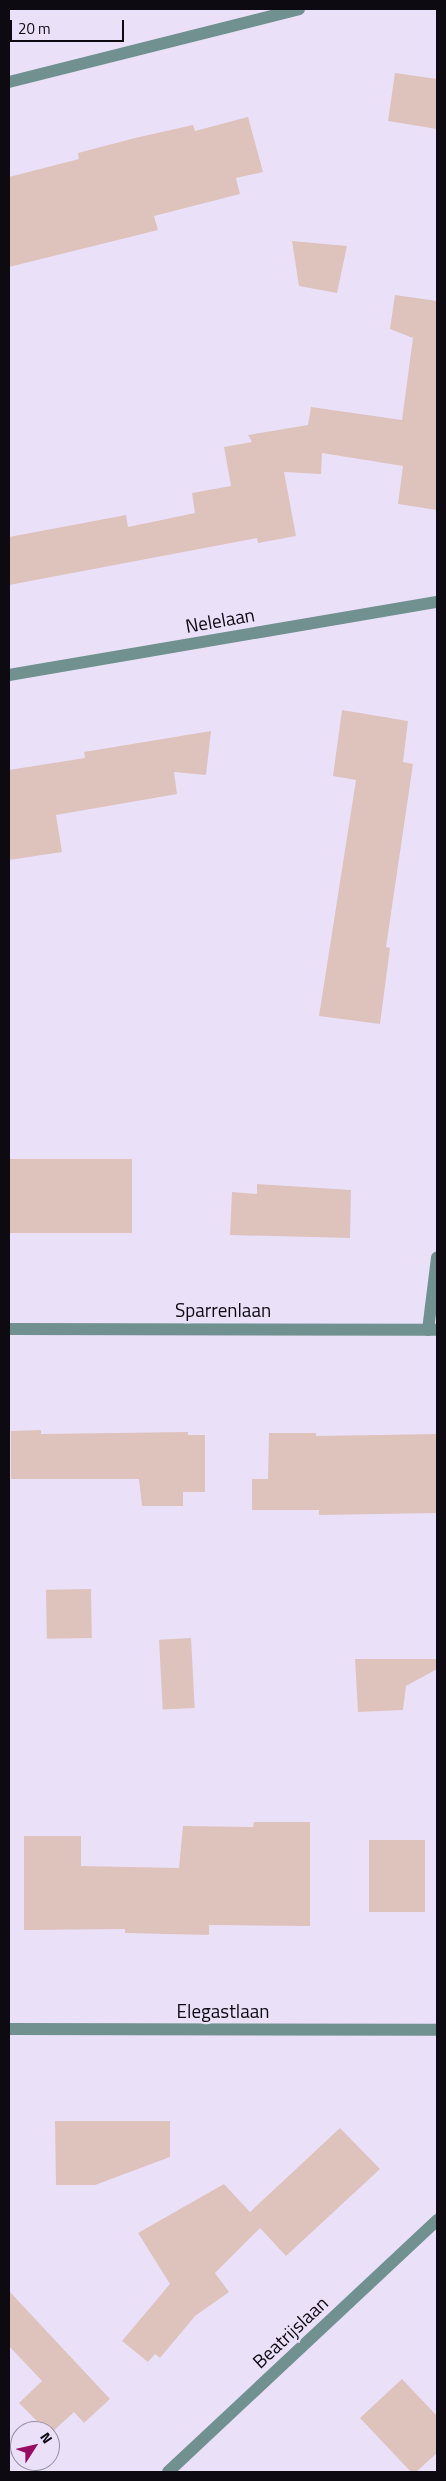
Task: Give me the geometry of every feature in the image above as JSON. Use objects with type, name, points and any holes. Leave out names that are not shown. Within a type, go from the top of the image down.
[{"type":"street","points":[[9,82],[299,9]]},
{"type":"street","name":"Nelelaan","points":[[9,675],[437,602]]},
{"type":"street","points":[[432,1330],[437,1258]]},
{"type":"street","name":"Sparrenlaan","points":[[9,1328],[432,1330]]},
{"type":"street","name":"Elegastlaan","points":[[9,2029],[437,2030]]},
{"type":"street","name":"Beatrijslaan","points":[[168,2472],[437,2220]]},
{"type":"building","points":[[395,73],[437,79],[437,129],[388,121]]},
{"type":"building","points":[[248,117],[263,172],[236,178],[240,194],[154,216],[158,230],[9,267],[9,177],[79,159],[78,153],[135,138],[193,125],[195,131]]},
{"type":"building","points":[[292,241],[347,246],[337,293],[299,286]]},
{"type":"building","points":[[395,295],[437,301],[437,510],[398,504],[403,466],[322,453],[321,474],[284,472],[296,536],[258,543],[257,538],[9,585],[9,537],[126,515],[128,527],[195,513],[192,493],[231,486],[224,447],[252,442],[248,435],[308,425],[311,407],[402,420],[413,338],[390,329]]},
{"type":"building","points":[[342,710],[408,721],[403,762],[413,764],[386,947],[390,948],[380,1024],[319,1016],[356,780],[333,776]]},
{"type":"building","points":[[211,731],[206,775],[174,772],[177,794],[56,815],[62,852],[9,860],[9,770],[85,758],[84,752]]},
{"type":"building","points":[[9,1159],[132,1159],[132,1233],[9,1233]]},
{"type":"building","points":[[257,1184],[351,1190],[350,1238],[230,1235],[232,1192],[257,1194]]},
{"type":"building","points":[[41,1430],[41,1434],[188,1432],[188,1435],[205,1435],[205,1492],[183,1492],[183,1506],[142,1506],[139,1479],[11,1479],[11,1431]]},
{"type":"building","points":[[269,1433],[316,1433],[316,1436],[437,1434],[437,1513],[319,1515],[319,1510],[252,1510],[252,1479],[268,1479]]},
{"type":"building","points":[[91,1589],[92,1638],[47,1639],[46,1590]]},
{"type":"building","points":[[191,1638],[195,1708],[163,1710],[159,1640]]},
{"type":"building","points":[[355,1659],[437,1659],[437,1669],[406,1686],[403,1710],[358,1712]]},
{"type":"building","points":[[254,1822],[310,1822],[310,1926],[209,1925],[209,1935],[125,1933],[125,1929],[24,1930],[24,1836],[81,1836],[81,1866],[179,1868],[183,1826],[253,1827]]},
{"type":"building","points":[[369,1840],[425,1840],[425,1912],[369,1912]]},
{"type":"building","points":[[55,2121],[170,2121],[170,2157],[95,2185],[56,2185]]},
{"type":"building","points":[[340,2128],[380,2169],[286,2256],[260,2228],[215,2273],[229,2292],[195,2316],[160,2358],[155,2354],[148,2362],[122,2341],[170,2284],[138,2233],[224,2184],[250,2212]]},
{"type":"building","points":[[9,2291],[110,2399],[84,2423],[74,2412],[60,2425],[60,2421],[37,2421],[19,2403],[42,2381],[9,2346]]},
{"type":"building","points":[[402,2379],[437,2416],[437,2453],[416,2472],[411,2472],[360,2418]]}]
